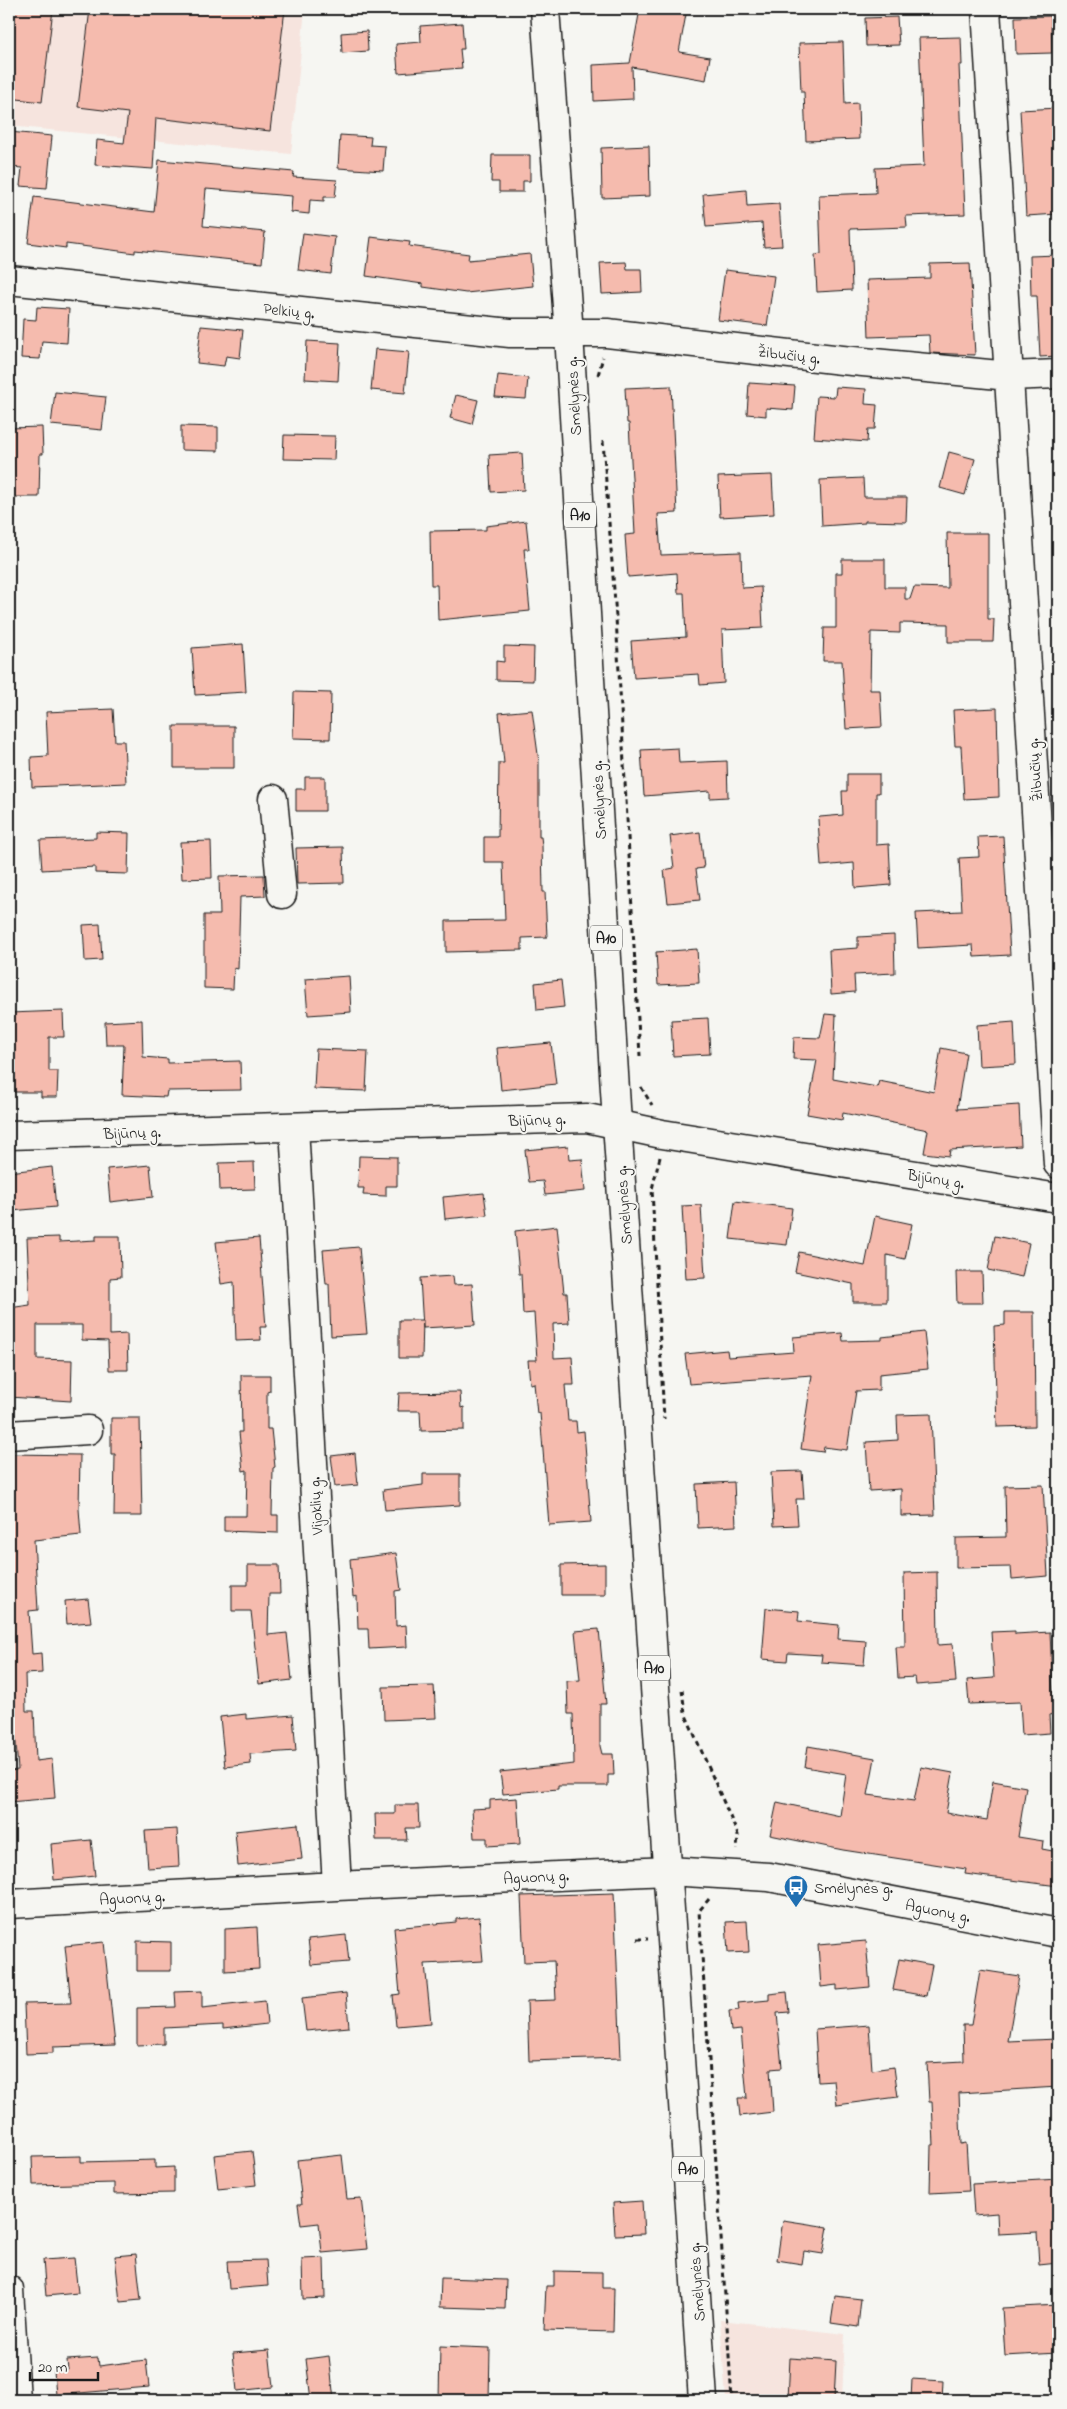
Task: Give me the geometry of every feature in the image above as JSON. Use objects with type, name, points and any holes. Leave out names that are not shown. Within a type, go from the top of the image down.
[{"type":"main road","name":"Smėlynės g.","points":[[545,9],[569,334],[617,1123],[704,2400]]},
{"type":"main road","name":"Žibučių g.","points":[[986,9],[1058,1164]]},
{"type":"main road","name":"Pelkių g.","points":[[9,280],[510,333],[569,334]]},
{"type":"main road","name":"Žibučių g.","points":[[569,334],[607,333],[842,360],[1009,376]]},
{"type":"main road","points":[[1009,376],[1058,374]]},
{"type":"main road","points":[[273,799],[282,894]]},
{"type":"main road","name":"Bijūnų g.","points":[[9,1135],[587,1118],[662,1134],[1058,1198]]},
{"type":"main road","name":"Vijoklių g.","points":[[294,1127],[337,1886]]},
{"type":"main road","points":[[9,1435],[88,1430]]},
{"type":"main road","name":"Aguonų g.","points":[[9,1904],[337,1886],[668,1871],[769,1877],[1058,1933]]},
{"type":"main road","points":[[9,2290],[16,2400]]},
{"type":"path","points":[[598,383],[598,373],[605,351],[607,333]]},
{"type":"path","points":[[602,432],[616,617],[640,1060]]},
{"type":"path","points":[[641,1078],[641,1088],[655,1111],[662,1134],[660,1162],[652,1189],[664,1423]]},
{"type":"path","points":[[682,1685],[685,1713],[738,1834],[737,1874]]},
{"type":"path","points":[[713,1896],[705,1901],[699,1911],[732,2400]]},
{"type":"shaded area","points":[[9,9],[305,9],[291,154],[9,126]]},
{"type":"shaded area","points":[[720,2320],[845,2334],[842,2400],[726,2400]]},
{"type":"building","points":[[9,9],[53,9],[42,102],[9,98]]},
{"type":"building","points":[[90,9],[285,9],[270,131],[156,118],[153,169],[95,165],[97,140],[124,143],[128,113],[78,107]]},
{"type":"building","points":[[640,9],[687,9],[679,52],[710,57],[706,80],[632,67],[633,99],[594,101],[593,65],[630,63]]},
{"type":"building","points":[[1051,16],[1052,53],[1016,54],[1015,17]]},
{"type":"building","points":[[897,17],[899,45],[866,46],[865,18]]},
{"type":"building","points":[[462,23],[464,49],[460,49],[462,68],[398,73],[396,44],[421,42],[420,26]]},
{"type":"building","points":[[367,31],[368,51],[342,53],[341,33]]},
{"type":"building","points":[[961,37],[962,65],[959,65],[965,214],[906,216],[907,227],[850,229],[852,290],[817,292],[815,255],[821,254],[819,195],[876,193],[875,168],[924,166],[919,38]]},
{"type":"building","points":[[843,42],[845,104],[858,103],[859,139],[806,141],[799,43]]},
{"type":"building","points":[[1058,108],[1058,214],[1026,216],[1020,110]]},
{"type":"building","points":[[9,132],[52,136],[47,188],[20,186],[22,168],[9,167]]},
{"type":"building","points":[[340,135],[371,137],[370,145],[385,146],[383,171],[338,168]]},
{"type":"building","points":[[649,146],[650,196],[602,198],[601,148]]},
{"type":"building","points":[[492,155],[530,155],[530,181],[523,181],[523,192],[499,192],[499,182],[491,182]]},
{"type":"building","points":[[159,160],[294,172],[293,177],[337,180],[335,197],[324,197],[324,201],[310,200],[309,214],[291,212],[292,196],[206,189],[203,226],[265,232],[262,263],[135,250],[135,253],[66,244],[66,248],[28,243],[34,197],[154,212]]},
{"type":"building","points":[[746,190],[747,206],[779,204],[782,246],[764,247],[762,223],[706,227],[703,194]]},
{"type":"building","points":[[303,233],[335,237],[331,274],[298,270]]},
{"type":"building","points":[[371,237],[410,242],[409,246],[469,254],[468,260],[530,254],[533,286],[466,293],[423,287],[423,284],[366,276]]},
{"type":"building","points":[[1058,255],[1058,356],[1040,357],[1037,296],[1031,296],[1030,256]]},
{"type":"building","points":[[626,262],[627,269],[641,269],[642,292],[602,294],[600,263]]},
{"type":"building","points":[[970,263],[975,355],[930,353],[929,335],[869,337],[867,280],[930,278],[930,264]]},
{"type":"building","points":[[725,270],[774,276],[767,326],[718,320]]},
{"type":"building","points":[[37,307],[69,309],[67,343],[42,341],[40,359],[21,358],[23,319],[36,320]]},
{"type":"building","points":[[201,326],[243,330],[240,358],[226,356],[224,366],[197,363]]},
{"type":"building","points":[[307,341],[340,343],[338,381],[305,379]]},
{"type":"building","points":[[375,349],[409,352],[405,393],[371,390]]},
{"type":"building","points":[[498,375],[528,378],[526,399],[495,397]]},
{"type":"building","points":[[749,383],[795,386],[793,410],[766,408],[766,416],[747,414]]},
{"type":"building","points":[[671,386],[677,513],[658,514],[661,555],[741,552],[742,588],[761,587],[763,628],[722,630],[724,683],[700,685],[699,674],[634,678],[631,641],[686,637],[684,593],[678,593],[677,573],[628,577],[625,535],[635,534],[629,423],[627,423],[625,388]]},
{"type":"building","points":[[836,387],[866,389],[865,404],[877,405],[875,429],[868,429],[867,442],[814,438],[817,396],[835,397]]},
{"type":"building","points":[[55,392],[106,397],[102,430],[51,425]]},
{"type":"building","points":[[456,395],[478,400],[472,424],[450,418]]},
{"type":"building","points":[[181,426],[218,427],[218,451],[181,450]]},
{"type":"building","points":[[42,427],[43,454],[40,454],[39,497],[9,497],[9,428]]},
{"type":"building","points":[[284,435],[335,436],[334,460],[283,459]]},
{"type":"building","points":[[949,452],[975,459],[965,495],[940,488]]},
{"type":"building","points":[[522,453],[524,490],[491,492],[489,455]]},
{"type":"building","points":[[772,475],[774,514],[720,517],[718,477]]},
{"type":"building","points":[[863,478],[864,497],[907,497],[906,522],[865,521],[865,523],[822,526],[820,480]]},
{"type":"building","points":[[526,521],[529,549],[524,549],[530,611],[438,620],[437,585],[431,585],[430,531],[486,530],[486,526]]},
{"type":"building","points":[[947,533],[988,533],[988,619],[994,619],[993,642],[948,642],[948,624],[900,623],[900,633],[871,632],[870,690],[880,690],[882,727],[846,729],[842,661],[823,661],[824,628],[836,628],[836,573],[842,573],[842,559],[885,559],[885,587],[905,587],[905,599],[910,599],[914,587],[948,588]]},
{"type":"building","points":[[243,644],[246,692],[195,695],[192,648]]},
{"type":"building","points":[[504,646],[534,647],[533,681],[496,680],[496,661],[504,662]]},
{"type":"building","points":[[294,692],[331,693],[330,739],[293,738]]},
{"type":"building","points":[[997,708],[999,797],[964,799],[961,746],[955,746],[953,710]]},
{"type":"building","points":[[113,709],[115,741],[124,741],[126,783],[32,787],[31,757],[48,756],[46,712]]},
{"type":"building","points":[[532,710],[539,762],[539,837],[541,837],[542,845],[543,892],[545,892],[547,937],[522,938],[522,950],[446,952],[446,921],[505,920],[503,862],[484,862],[484,837],[498,837],[499,763],[504,763],[499,713]]},
{"type":"building","points":[[174,726],[234,726],[234,768],[174,768]]},
{"type":"building","points":[[678,748],[679,763],[727,761],[728,797],[710,798],[710,791],[644,796],[641,750]]},
{"type":"building","points":[[847,774],[879,774],[879,793],[876,793],[876,845],[889,844],[891,885],[855,888],[854,863],[821,866],[818,819],[820,817],[843,815],[842,791],[847,791]]},
{"type":"building","points":[[305,777],[325,777],[325,811],[296,811],[296,789],[305,789]]},
{"type":"building","points":[[96,832],[129,833],[128,874],[95,873],[95,867],[42,870],[40,840],[96,838]]},
{"type":"building","points":[[700,832],[704,868],[696,869],[700,900],[668,903],[664,870],[674,868],[670,836]]},
{"type":"building","points":[[1003,836],[1010,955],[974,957],[973,945],[918,948],[916,913],[962,911],[959,858],[979,857],[978,837]]},
{"type":"building","points":[[211,841],[212,878],[182,879],[180,842]]},
{"type":"building","points":[[343,847],[344,883],[297,884],[296,848]]},
{"type":"building","points":[[264,875],[265,896],[240,897],[238,969],[234,968],[233,989],[204,988],[204,915],[220,915],[219,876]]},
{"type":"building","points":[[100,924],[102,960],[85,961],[83,925]]},
{"type":"building","points":[[894,935],[895,973],[854,975],[855,992],[831,994],[829,950],[858,948],[858,937]]},
{"type":"building","points":[[697,949],[699,983],[658,985],[656,952]]},
{"type":"building","points":[[349,976],[351,1012],[308,1015],[305,979]]},
{"type":"building","points":[[561,980],[564,1007],[537,1010],[535,983]]},
{"type":"building","points":[[63,1011],[64,1037],[49,1037],[49,1071],[58,1071],[57,1097],[41,1097],[41,1092],[9,1092],[9,1013]]},
{"type":"building","points":[[825,1014],[836,1015],[833,1079],[877,1087],[879,1081],[934,1092],[941,1048],[966,1053],[957,1109],[1019,1105],[1021,1146],[950,1150],[949,1156],[924,1153],[928,1130],[843,1113],[842,1120],[807,1114],[817,1060],[793,1059],[794,1037],[820,1038]]},
{"type":"building","points":[[708,1018],[710,1054],[673,1056],[671,1020]]},
{"type":"building","points":[[142,1020],[143,1057],[168,1059],[168,1063],[240,1061],[241,1090],[167,1091],[166,1097],[122,1095],[124,1045],[106,1045],[105,1022]]},
{"type":"building","points":[[1014,1022],[1016,1064],[979,1066],[977,1025]]},
{"type":"building","points":[[551,1043],[556,1084],[501,1090],[497,1048]]},
{"type":"building","points":[[316,1049],[368,1051],[366,1091],[314,1089]]},
{"type":"building","points":[[568,1146],[569,1160],[582,1159],[585,1191],[545,1195],[543,1181],[529,1182],[525,1150]]},
{"type":"building","points":[[359,1156],[397,1157],[397,1186],[386,1186],[386,1196],[363,1195],[364,1188],[358,1188]]},
{"type":"building","points":[[254,1162],[255,1189],[220,1190],[219,1163]]},
{"type":"building","points":[[150,1165],[153,1197],[110,1202],[107,1169]]},
{"type":"building","points":[[52,1167],[56,1207],[11,1211],[9,1172]]},
{"type":"building","points":[[484,1193],[487,1215],[445,1219],[443,1197]]},
{"type":"building","points":[[735,1201],[792,1208],[787,1245],[730,1239]]},
{"type":"building","points":[[701,1205],[705,1278],[686,1279],[682,1206]]},
{"type":"building","points":[[875,1216],[912,1224],[905,1259],[887,1255],[887,1302],[853,1302],[853,1284],[795,1272],[799,1252],[865,1266]]},
{"type":"building","points":[[557,1226],[564,1293],[567,1293],[569,1323],[553,1324],[554,1358],[572,1357],[574,1385],[565,1385],[568,1421],[576,1421],[577,1432],[584,1431],[591,1522],[549,1525],[540,1413],[537,1414],[534,1383],[530,1384],[528,1360],[537,1360],[534,1313],[523,1314],[521,1274],[519,1274],[515,1231]]},
{"type":"building","points":[[96,1236],[120,1236],[121,1277],[110,1278],[110,1335],[127,1334],[128,1370],[109,1370],[108,1341],[82,1340],[82,1325],[37,1325],[37,1359],[72,1360],[71,1401],[9,1397],[9,1308],[30,1305],[27,1238],[59,1237],[59,1242],[96,1240]]},
{"type":"building","points":[[995,1236],[1029,1243],[1022,1277],[988,1270]]},
{"type":"building","points":[[259,1238],[266,1327],[260,1327],[261,1340],[236,1341],[234,1282],[221,1284],[216,1242]]},
{"type":"building","points":[[359,1247],[367,1334],[331,1336],[329,1284],[326,1284],[323,1250]]},
{"type":"building","points":[[956,1272],[982,1272],[983,1303],[957,1303]]},
{"type":"building","points":[[453,1276],[454,1285],[472,1284],[475,1325],[423,1328],[420,1278]]},
{"type":"building","points":[[1005,1312],[1034,1312],[1035,1426],[997,1427],[994,1326],[1005,1325]]},
{"type":"building","points":[[399,1320],[423,1320],[422,1358],[399,1358]]},
{"type":"building","points":[[924,1332],[928,1369],[879,1374],[879,1390],[856,1391],[847,1450],[824,1447],[823,1452],[801,1449],[812,1375],[689,1384],[685,1354],[727,1350],[728,1357],[794,1352],[793,1337],[842,1333],[843,1341],[882,1340],[882,1337]]},
{"type":"building","points":[[241,1375],[270,1375],[270,1391],[267,1392],[267,1429],[271,1429],[275,1467],[273,1468],[272,1515],[278,1515],[278,1533],[224,1531],[224,1516],[246,1516],[247,1470],[243,1471],[239,1432],[242,1432]]},
{"type":"building","points":[[460,1392],[461,1408],[464,1407],[464,1430],[421,1431],[420,1411],[398,1411],[399,1393]]},
{"type":"building","points":[[931,1414],[935,1515],[901,1516],[901,1489],[869,1491],[866,1442],[898,1440],[897,1415]]},
{"type":"building","points":[[111,1418],[140,1418],[142,1516],[114,1516],[115,1454],[111,1454]]},
{"type":"building","points":[[355,1453],[358,1485],[335,1487],[331,1456]]},
{"type":"building","points":[[9,1454],[80,1455],[79,1509],[81,1535],[34,1540],[38,1610],[29,1611],[32,1654],[41,1653],[42,1673],[25,1674],[26,1711],[34,1711],[36,1761],[52,1759],[55,1798],[9,1802],[9,1771],[18,1770],[15,1731],[9,1731]]},
{"type":"building","points":[[802,1471],[804,1499],[796,1499],[798,1525],[774,1526],[771,1472]]},
{"type":"building","points":[[423,1474],[460,1474],[460,1505],[385,1510],[383,1490],[423,1485]]},
{"type":"building","points":[[734,1482],[736,1526],[698,1528],[696,1484]]},
{"type":"building","points":[[1043,1485],[1048,1576],[1012,1579],[1011,1567],[956,1568],[956,1538],[1006,1537],[1005,1486]]},
{"type":"building","points":[[396,1553],[401,1590],[395,1591],[396,1626],[406,1625],[407,1647],[369,1649],[368,1629],[358,1629],[357,1596],[353,1597],[350,1559]]},
{"type":"building","points":[[605,1564],[605,1595],[561,1595],[561,1565]]},
{"type":"building","points":[[248,1565],[279,1565],[280,1594],[269,1594],[268,1635],[287,1633],[292,1680],[259,1684],[251,1611],[232,1611],[232,1585],[248,1585]]},
{"type":"building","points":[[937,1572],[938,1645],[953,1644],[956,1682],[916,1685],[915,1677],[898,1678],[896,1647],[905,1647],[904,1573]]},
{"type":"building","points":[[88,1599],[91,1622],[67,1624],[65,1601]]},
{"type":"building","points":[[766,1608],[799,1611],[798,1621],[839,1625],[838,1639],[866,1641],[864,1665],[821,1662],[822,1655],[788,1653],[787,1661],[762,1659]]},
{"type":"building","points":[[599,1629],[606,1704],[600,1704],[600,1746],[602,1754],[613,1754],[614,1775],[608,1775],[608,1786],[558,1786],[558,1789],[503,1794],[500,1772],[574,1764],[573,1714],[568,1714],[567,1681],[580,1680],[575,1631]]},
{"type":"building","points":[[1015,1631],[1015,1634],[1050,1632],[1054,1714],[1049,1715],[1050,1733],[1022,1735],[1020,1702],[969,1704],[967,1680],[994,1678],[991,1632]]},
{"type":"building","points":[[434,1686],[436,1718],[384,1720],[383,1687]]},
{"type":"building","points":[[246,1714],[246,1719],[293,1715],[296,1751],[250,1754],[251,1764],[225,1767],[220,1717]]},
{"type":"building","points":[[808,1746],[875,1758],[868,1795],[914,1801],[921,1767],[953,1773],[946,1813],[987,1820],[993,1781],[1026,1787],[1018,1837],[1043,1841],[1042,1849],[1058,1852],[1058,1886],[965,1874],[966,1869],[843,1850],[770,1835],[777,1802],[840,1816],[846,1774],[805,1767]]},
{"type":"building","points":[[517,1798],[520,1844],[487,1846],[487,1838],[474,1838],[472,1809],[490,1808],[490,1800]]},
{"type":"building","points":[[395,1805],[418,1805],[419,1828],[406,1828],[407,1840],[376,1840],[375,1814],[395,1814]]},
{"type":"building","points":[[298,1824],[302,1859],[238,1866],[235,1831]]},
{"type":"building","points":[[177,1829],[179,1866],[148,1868],[145,1831]]},
{"type":"building","points":[[91,1840],[95,1876],[54,1880],[51,1844]]},
{"type":"building","points":[[614,1893],[621,2058],[529,2061],[527,2001],[556,2000],[554,1961],[524,1962],[521,1896]]},
{"type":"building","points":[[479,1917],[483,1961],[425,1964],[431,2023],[396,2026],[393,1995],[400,1994],[394,1928],[456,1922],[456,1919]]},
{"type":"building","points":[[747,1921],[749,1952],[728,1953],[726,1922]]},
{"type":"building","points":[[257,1927],[259,1969],[225,1971],[225,1929]]},
{"type":"building","points":[[346,1935],[349,1962],[311,1965],[308,1939]]},
{"type":"building","points":[[137,1941],[171,1942],[171,1971],[137,1971]]},
{"type":"building","points":[[866,1941],[870,1987],[837,1990],[837,1985],[821,1987],[818,1945]]},
{"type":"building","points":[[104,1942],[115,2045],[53,2047],[53,2053],[26,2054],[24,2004],[71,2003],[65,1946]]},
{"type":"building","points":[[899,1959],[932,1965],[926,1996],[893,1990]]},
{"type":"building","points":[[980,1970],[1019,1976],[1008,2041],[1058,2039],[1058,2087],[959,2093],[961,2144],[966,2143],[969,2191],[930,2193],[931,2145],[934,2145],[932,2102],[929,2102],[927,2063],[964,2061],[963,2025],[971,2025]]},
{"type":"building","points":[[202,1991],[202,2008],[265,2001],[267,2024],[223,2029],[223,2025],[164,2028],[164,2044],[137,2045],[137,2008],[176,2007],[175,1992]]},
{"type":"building","points":[[787,1992],[789,2012],[777,2013],[782,2068],[770,2069],[773,2112],[740,2116],[738,2098],[747,2098],[741,2030],[731,2031],[729,2011],[739,2010],[738,2003],[769,2000],[769,1994]]},
{"type":"building","points":[[346,1993],[349,2027],[306,2031],[302,1998]]},
{"type":"building","points":[[869,2025],[872,2070],[894,2067],[898,2097],[837,2105],[834,2081],[818,2082],[815,2029]]},
{"type":"building","points":[[252,2151],[256,2185],[218,2189],[214,2155]]},
{"type":"building","points":[[342,2155],[347,2199],[361,2198],[367,2249],[322,2253],[319,2223],[301,2225],[298,2204],[302,2204],[297,2160]]},
{"type":"building","points":[[81,2156],[81,2162],[155,2160],[155,2168],[174,2167],[174,2193],[114,2194],[114,2183],[33,2185],[32,2157]]},
{"type":"building","points":[[1058,2179],[1058,2263],[1039,2265],[1037,2232],[998,2234],[997,2213],[974,2215],[972,2184]]},
{"type":"building","points":[[642,2201],[644,2234],[615,2235],[613,2203]]},
{"type":"building","points":[[783,2220],[828,2227],[823,2254],[804,2251],[802,2264],[777,2260]]},
{"type":"building","points":[[136,2254],[141,2300],[120,2302],[115,2256]]},
{"type":"building","points":[[74,2258],[78,2293],[46,2296],[43,2260]]},
{"type":"building","points":[[324,2258],[325,2298],[303,2299],[302,2259]]},
{"type":"building","points":[[266,2260],[268,2286],[229,2289],[227,2261]]},
{"type":"building","points":[[554,2271],[602,2272],[602,2288],[614,2288],[613,2332],[544,2330],[546,2286],[554,2286]]},
{"type":"building","points":[[441,2278],[506,2280],[505,2309],[440,2307]]},
{"type":"building","points":[[835,2296],[861,2299],[858,2327],[831,2323]]},
{"type":"building","points":[[1058,2305],[1058,2353],[1005,2356],[1002,2308]]},
{"type":"building","points":[[440,2346],[490,2348],[489,2400],[439,2400]]},
{"type":"building","points":[[269,2350],[273,2387],[237,2391],[233,2353]]},
{"type":"building","points":[[329,2356],[334,2400],[311,2400],[306,2359]]},
{"type":"building","points":[[98,2358],[99,2366],[146,2360],[149,2387],[56,2395],[54,2371],[68,2370],[67,2360]]},
{"type":"building","points":[[790,2358],[836,2361],[834,2400],[788,2400]]},
{"type":"building","points":[[912,2379],[943,2381],[942,2400],[911,2400]]},
{"type":"place","name":"Smėlynės g.","points":[[796,1908]]}]
